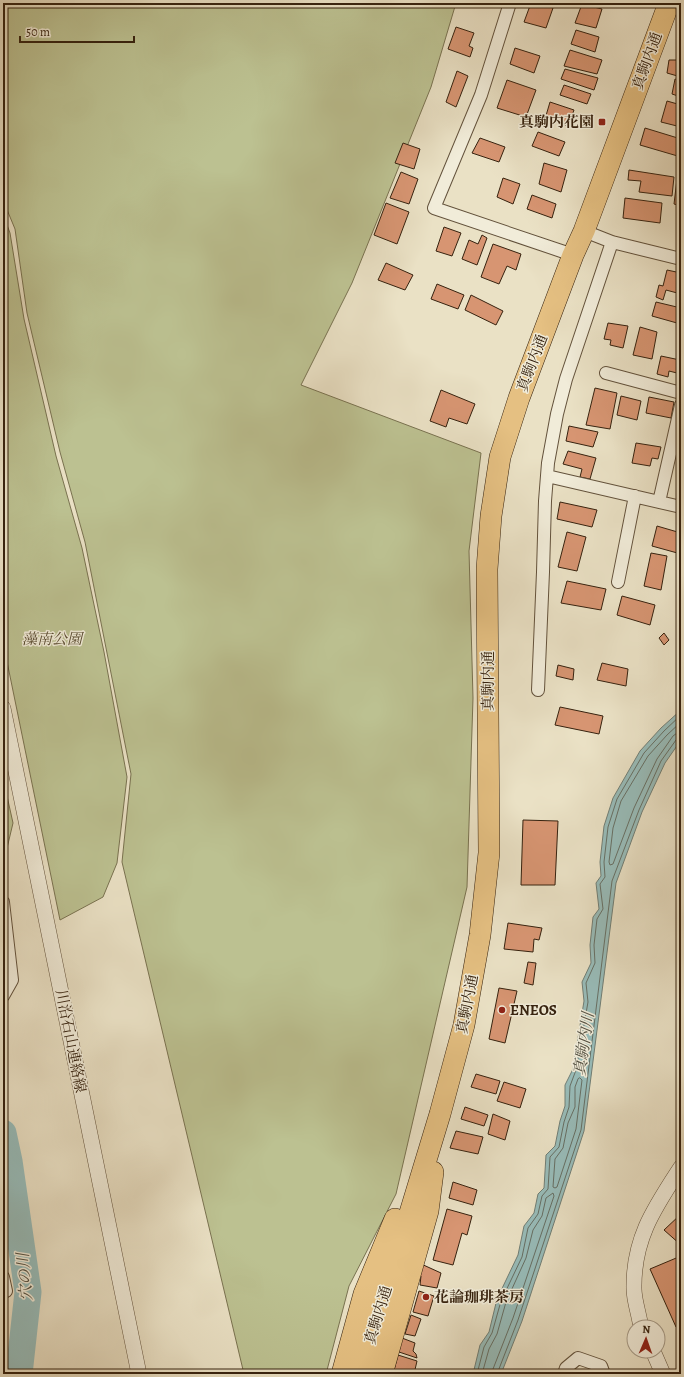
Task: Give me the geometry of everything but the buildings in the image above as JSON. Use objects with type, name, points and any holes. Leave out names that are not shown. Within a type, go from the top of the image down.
[{"type":"highway","name":"真駒内通","points":[[360,1374],[440,1114],[464,1025],[480,935],[489,853],[487,569],[491,516],[500,457],[516,406],[573,255],[584,231],[669,3]]},
{"type":"highway","points":[[342,1374],[364,1294],[440,1114]]},
{"type":"highway","points":[[382,1374],[428,1211],[440,1114]]},
{"type":"street","points":[[510,3],[481,95],[434,208],[573,255]]},
{"type":"street","points":[[584,231],[612,242],[681,259]]},
{"type":"street","points":[[538,690],[545,501],[547,476],[557,414],[582,330],[612,242]]},
{"type":"street","points":[[606,373],[681,393]]},
{"type":"street","points":[[658,502],[681,405]]},
{"type":"street","points":[[547,476],[681,507]]},
{"type":"street","points":[[618,582],[635,496]]},
{"type":"street","name":"川沿石山連絡線","points":[[3,708],[139,1374]]},
{"type":"street","points":[[3,902],[12,980],[3,996]]},
{"type":"street","points":[[639,1319],[634,1290],[636,1254],[648,1221],[681,1167]]},
{"type":"street","points":[[3,1277],[6,1291],[3,1292]]},
{"type":"street","points":[[564,1374],[566,1368],[578,1358],[600,1366],[604,1374]]},
{"type":"street","points":[[656,1359],[663,1374]]},
{"type":"green space","points":[[3,3],[456,3],[431,87],[352,283],[301,385],[481,453],[469,551],[473,698],[467,887],[396,1194],[349,1286],[326,1374],[244,1374],[122,862],[131,774],[85,542],[60,452],[27,313],[15,229],[3,200]]},
{"type":"green space","name":"藻南公園","points":[[3,214],[10,233],[24,319],[56,456],[82,548],[104,652],[127,777],[117,863],[103,897],[60,920],[3,642]]},
{"type":"green space","points":[[3,778],[13,823],[3,865]]},
{"type":"water","name":"真駒内川","points":[[681,710],[681,740],[665,763],[642,812],[616,883],[584,1131],[522,1321],[501,1374],[473,1374],[480,1345],[489,1332],[497,1299],[518,1255],[524,1226],[534,1213],[538,1194],[544,1188],[546,1155],[555,1146],[560,1121],[565,1106],[565,1085],[573,1069],[584,1001],[582,982],[591,963],[590,945],[593,917],[599,909],[596,883],[601,876],[600,862],[604,826],[613,798],[640,751],[661,728]]},
{"type":"waterway","name":"穴の川","points":[[3,1133],[9,1161],[28,1292],[19,1374]]},
{"type":"place","name":"真駒内花園","points":[[602,122]]},
{"type":"place","name":"ENEOS","points":[[502,1010]]},
{"type":"place","name":"花論珈琲茶房","points":[[426,1297]]}]
